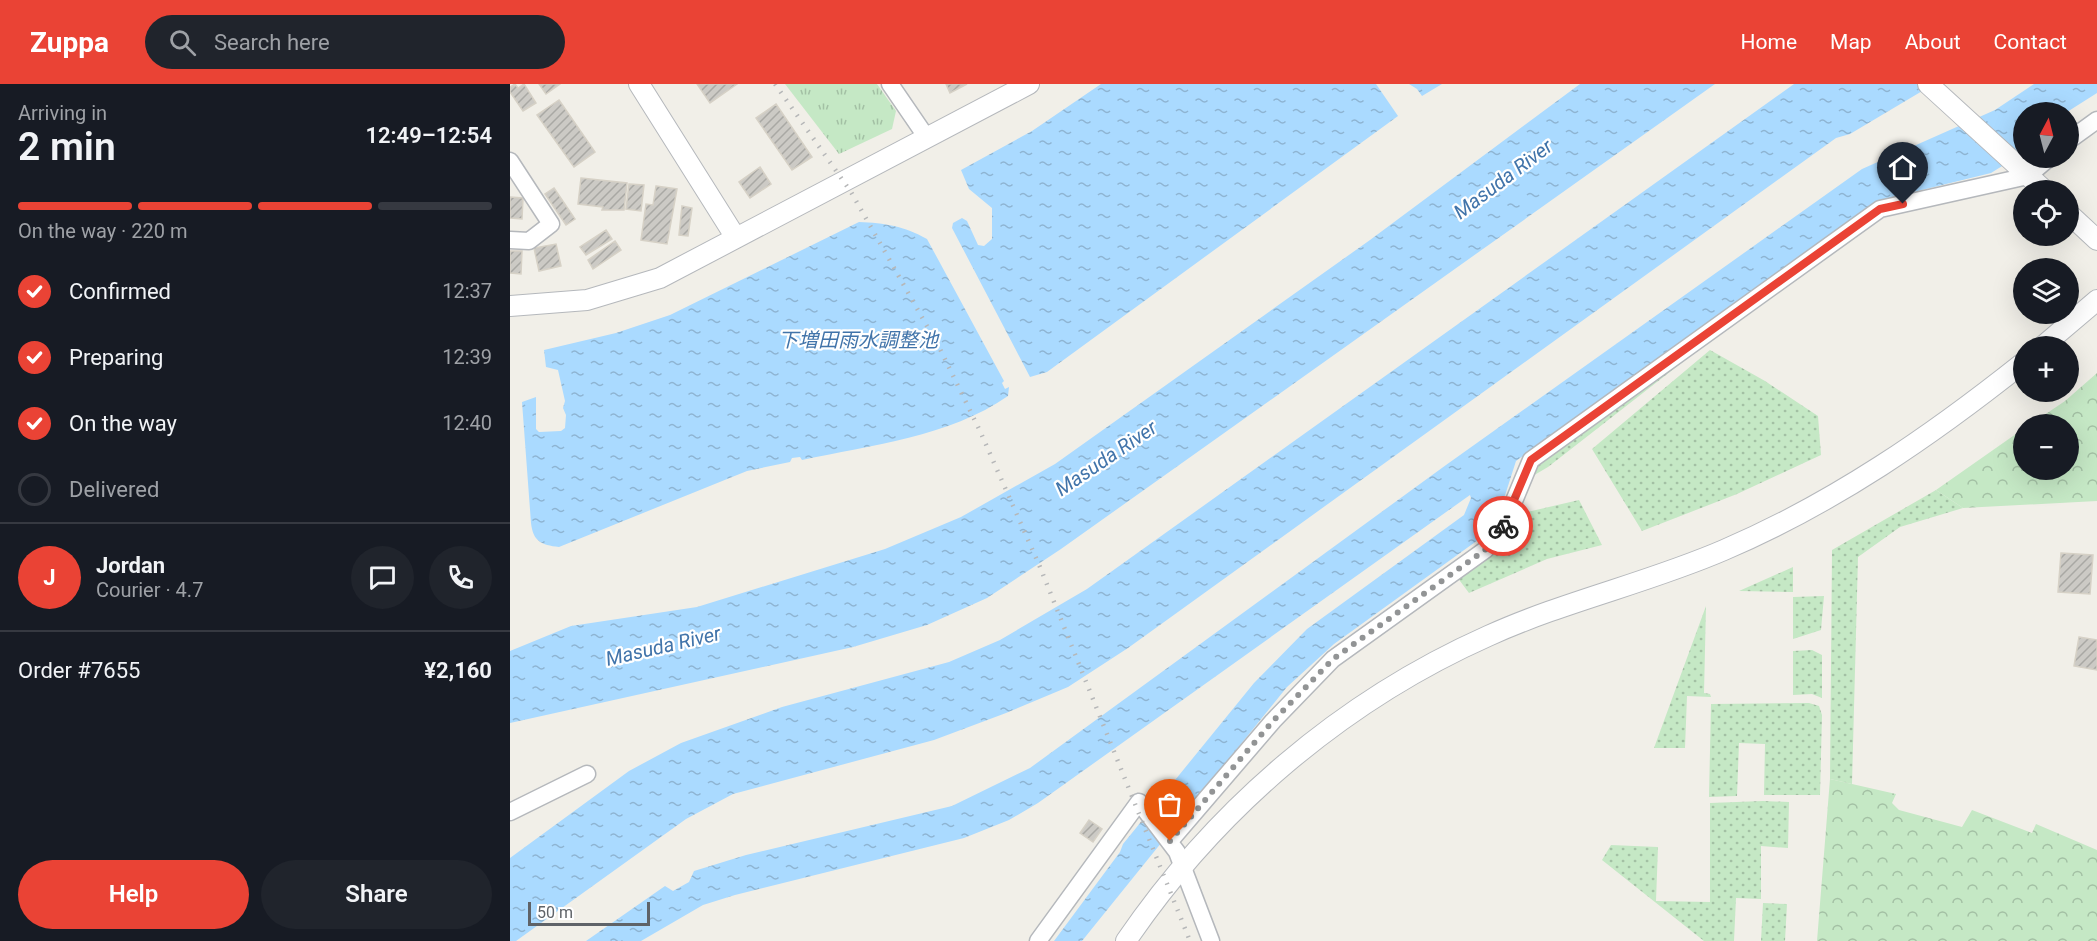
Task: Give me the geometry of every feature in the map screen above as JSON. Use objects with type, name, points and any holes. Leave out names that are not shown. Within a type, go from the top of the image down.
[{"type":"street","points":[[639,84],[736,238]]},
{"type":"street","points":[[890,84],[927,138]]},
{"type":"street","points":[[510,306],[587,300],[660,278],[1029,84]]},
{"type":"street","points":[[1928,84],[2033,180]]},
{"type":"street","points":[[2079,133],[2097,120]]},
{"type":"street","points":[[510,161],[551,224],[529,241],[510,240]]},
{"type":"street","points":[[1169,839],[1273,721],[1333,659],[1485,550],[1502,530],[1531,460],[1880,209],[2024,172],[2031,168]]},
{"type":"street","points":[[2079,223],[2097,240]]},
{"type":"street","points":[[2055,336],[2097,300]]},
{"type":"street","points":[[1126,941],[1153,901],[1218,825],[1276,770],[1356,711],[1421,668],[1490,635],[1723,551],[1800,514],[1878,470],[1943,425],[2013,371]]},
{"type":"street","points":[[510,812],[587,774]]},
{"type":"street","points":[[1038,941],[1139,802],[1169,839],[1184,865],[1211,941]]},
{"type":"green space","points":[[785,84],[877,84],[896,111],[892,129],[839,154]]},
{"type":"green space","points":[[1707,343],[1548,467],[1531,477],[1534,466]]},
{"type":"green space","points":[[1710,350],[1765,381],[1818,416],[1821,455],[1737,494],[1642,531],[1592,449]]},
{"type":"green space","points":[[2097,373],[2097,501],[1963,508],[1936,490],[2013,436],[2013,480],[2079,480],[2079,414],[2046,414],[2064,402],[2079,402],[2079,389]]},
{"type":"green space","points":[[1936,490],[1963,508],[1900,527],[1858,557],[1852,784],[1830,779],[1832,550]]},
{"type":"green space","points":[[1579,500],[1602,545],[1547,559],[1469,593],[1457,577],[1495,549],[1508,533],[1521,510],[1523,513]]},
{"type":"green space","points":[[1793,567],[1793,592],[1739,591]]},
{"type":"green space","points":[[1824,596],[1821,630],[1793,639],[1793,597]]},
{"type":"green space","points":[[1706,606],[1704,693],[1710,694],[1711,697],[1687,696],[1685,748],[1654,748]]},
{"type":"green space","points":[[1812,650],[1822,655],[1822,698],[1812,694],[1793,695],[1793,651]]},
{"type":"green space","points":[[1809,703],[1819,706],[1822,715],[1820,795],[1764,795],[1765,744],[1739,743],[1737,796],[1709,797],[1711,704]]},
{"type":"green space","points":[[1830,779],[1896,794],[1892,803],[1899,810],[1962,827],[1972,810],[2032,833],[2036,824],[2097,850],[2097,941],[1817,941]]},
{"type":"green space","points":[[1789,802],[1788,848],[1761,846],[1761,899],[1736,898],[1734,941],[1704,941],[1602,860],[1611,845],[1658,847],[1656,901],[1710,902],[1710,803]]},
{"type":"green space","points":[[1763,903],[1787,904],[1785,941],[1761,941]]},
{"type":"water","points":[[1101,84],[1376,84],[1398,116],[1047,372],[1030,377],[952,228],[953,223],[962,218],[967,221],[978,245],[984,246],[992,239],[992,208],[969,189],[961,170],[1032,131]]},
{"type":"water","points":[[1409,84],[1442,84],[1422,96]]},
{"type":"water","name":"Masuda River","points":[[1580,84],[1715,84],[1061,549],[987,598],[927,625],[853,647],[510,723],[510,651],[571,626],[697,607],[885,549],[961,517],[1055,464],[1370,240]]},
{"type":"water","points":[[1794,84],[1934,84],[1850,134],[1836,138],[1128,648],[1068,687],[934,740],[733,794],[686,819],[516,941],[510,941],[510,858],[629,771],[681,743],[782,707],[949,662],[1000,640],[1087,589]]},
{"type":"water","points":[[2034,84],[2097,84],[2097,93],[2079,104],[2079,102],[2013,102],[2013,159],[1991,173],[1881,200],[1516,461],[1500,511],[1478,540],[1334,644],[1287,687],[1082,941],[1054,941],[1120,852],[1123,844],[1254,683],[1307,629],[1464,515],[1471,498],[1470,495],[1038,803],[1009,820],[964,838],[703,905],[641,941],[586,941],[665,886],[673,891],[689,882],[694,871],[746,855],[952,806],[1030,768],[1446,465],[1862,169],[1995,110]]},
{"type":"water","name":"下増田雨水調整池","points":[[859,222],[894,226],[927,239],[1004,381],[1002,383],[1005,389],[1009,387],[1008,396],[961,421],[909,438],[802,460],[800,457],[792,458],[790,462],[747,471],[559,547],[547,545],[536,538],[531,523],[522,402],[536,397],[536,429],[539,432],[561,431],[565,428],[566,415],[558,370],[546,367],[544,350],[616,333],[670,315]]},
{"type":"building","points":[[515,84],[518,88],[524,84],[536,103],[523,111],[510,92],[510,87]]},
{"type":"building","points":[[539,84],[560,84],[546,94]]},
{"type":"building","points":[[697,84],[737,84],[710,103]]},
{"type":"building","points":[[946,84],[967,84],[950,93]]},
{"type":"building","points":[[559,100],[595,152],[574,167],[537,115]]},
{"type":"building","points":[[776,104],[812,157],[792,170],[756,118]]},
{"type":"building","points":[[760,167],[771,184],[750,198],[739,182]]},
{"type":"building","points":[[581,178],[627,183],[624,210],[602,210],[603,207],[578,204]]},
{"type":"building","points":[[629,184],[644,185],[641,211],[626,209]]},
{"type":"building","points":[[656,186],[677,189],[667,244],[641,240],[646,204],[653,205]]},
{"type":"building","points":[[554,188],[575,219],[566,225],[545,194]]},
{"type":"building","points":[[510,197],[523,198],[522,219],[510,218]]},
{"type":"building","points":[[682,206],[692,208],[688,236],[679,235]]},
{"type":"building","points":[[606,230],[612,239],[586,255],[580,247]]},
{"type":"building","points":[[615,241],[621,250],[593,269],[588,260]]},
{"type":"building","points":[[556,244],[561,266],[539,271],[534,248]]},
{"type":"building","points":[[510,251],[522,251],[521,274],[510,273]]},
{"type":"building","points":[[2061,553],[2093,555],[2090,594],[2058,592]]},
{"type":"building","points":[[2079,637],[2097,640],[2097,670],[2074,666]]},
{"type":"building","points":[[1089,820],[1102,829],[1093,842],[1080,833]]},
{"type":"railway","points":[[775,84],[851,192],[940,349],[980,431],[1040,567],[1190,941]]},
{"type":"way so far","points":[[1170,841],[1273,721],[1333,659],[1485,550],[1503,526]]},
{"type":"route","points":[[1503,526],[1531,460],[1880,209],[1903,204]]}]
